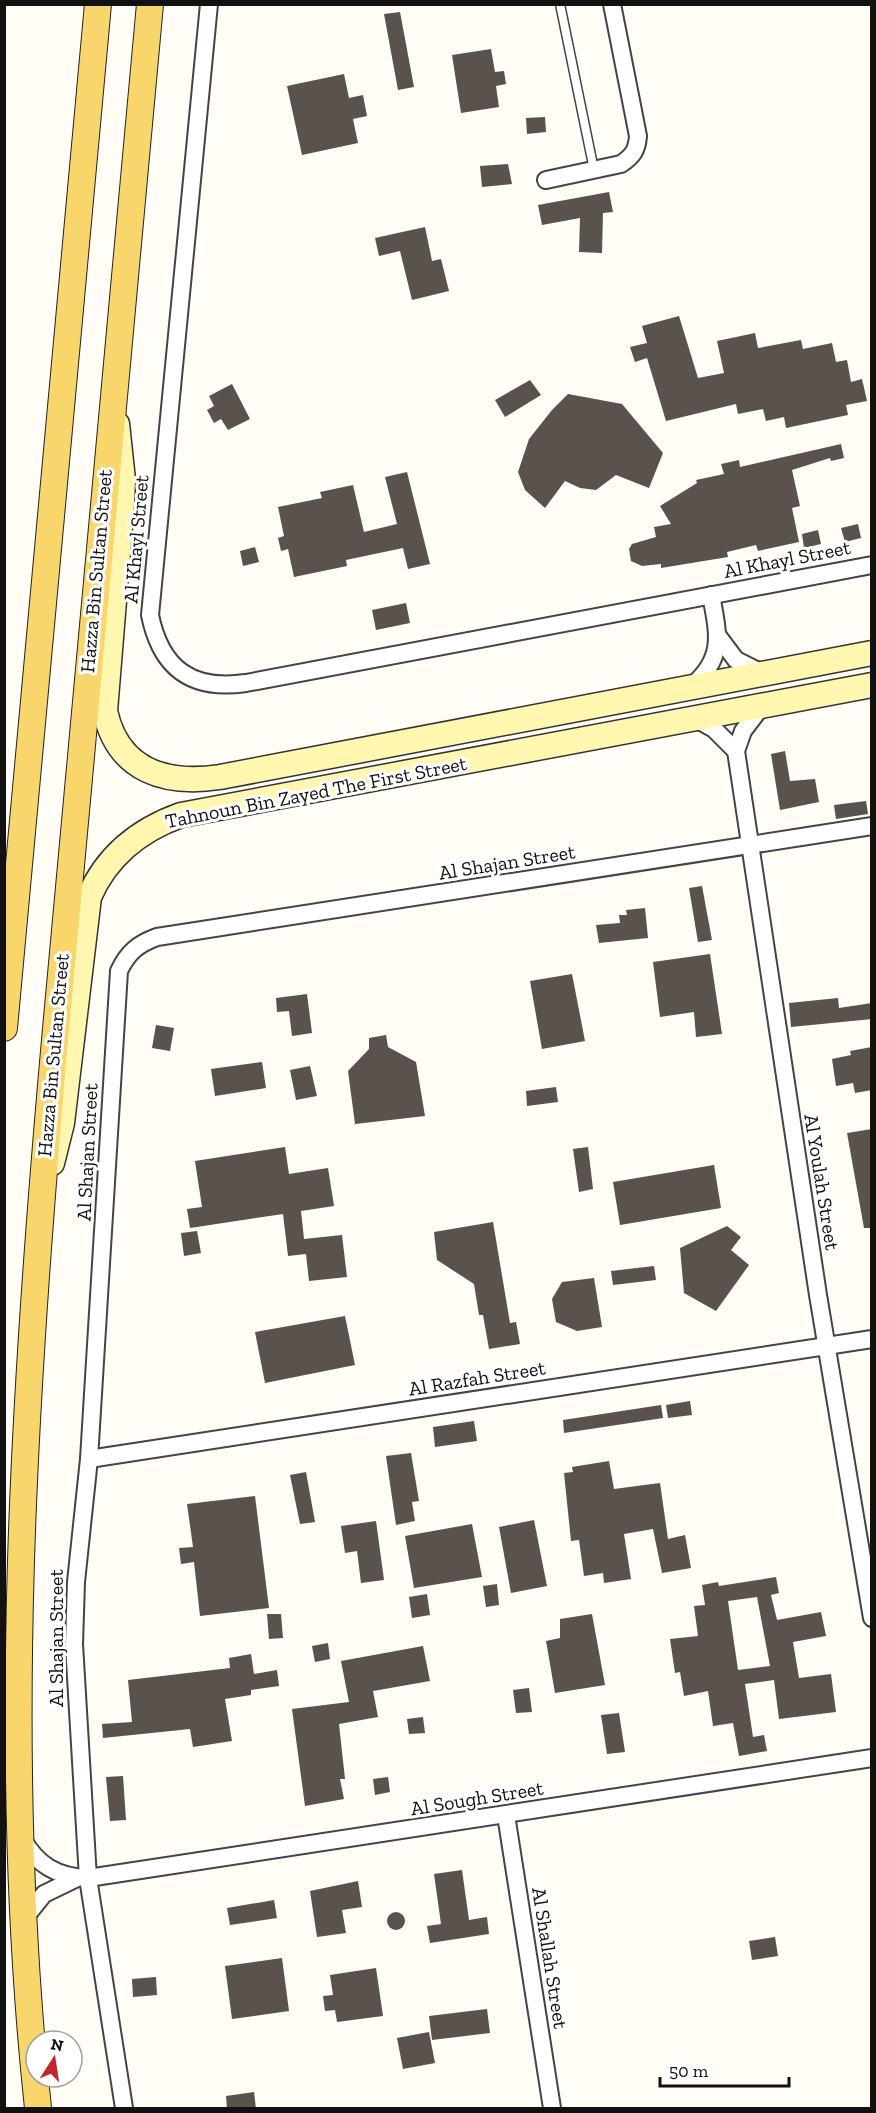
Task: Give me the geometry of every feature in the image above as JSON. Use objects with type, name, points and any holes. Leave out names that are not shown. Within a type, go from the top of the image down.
[{"type":"main road","points":[[4,1028],[98,4]]},
{"type":"main road","name":"Hazza Bin Sultan Street","points":[[38,2109],[31,2049],[22,1922],[18,1824],[16,1637],[26,1412],[41,1194],[112,398],[150,4]]},
{"type":"street","name":"Al Khayl Street","points":[[209,4],[150,615],[154,636],[164,655],[179,671],[197,682],[230,686],[872,565]]},
{"type":"street","points":[[546,180],[621,164],[631,158],[637,147],[638,136],[612,4]]},
{"type":"street","name":"Tahnoun Bin Zayed The First Street","points":[[112,398],[120,435],[123,480],[105,711],[116,741],[143,768],[161,777],[180,781],[220,777],[693,685],[872,653]]},
{"type":"street","name":"Al Khayl Street","points":[[693,685],[712,664],[718,636],[711,595]]},
{"type":"street","name":"Al Khayl Street","points":[[718,636],[736,660],[762,673]]},
{"type":"street","name":"Tahnoun Bin Zayed The First Street","points":[[41,1194],[54,1159],[62,1123],[89,897],[107,865],[141,833],[181,815],[872,685]]},
{"type":"street","points":[[696,718],[714,729],[736,751],[748,722],[762,706]]},
{"type":"street","name":"Al Youlah Street","points":[[736,751],[826,1346],[872,1618]]},
{"type":"street","name":"Al Shajan Street","points":[[124,2109],[83,1878],[74,1644],[76,1582],[89,1458],[119,971],[127,955],[141,943],[157,937],[872,826]]},
{"type":"street","name":"Al Razfah Street","points":[[89,1458],[872,1339]]},
{"type":"street","name":"Al Sough Street","points":[[22,1922],[44,1894],[83,1878],[872,1758]]},
{"type":"street","name":"Al Shallah Street","points":[[506,1815],[552,2109]]},
{"type":"street","name":"Al Sough Street","points":[[18,1824],[22,1838],[38,1861],[50,1870],[83,1878]]},
{"type":"lane","points":[[560,4],[594,170]]},
{"type":"building","points":[[400,12],[414,87],[398,90],[384,14]]},
{"type":"building","points":[[491,49],[495,72],[504,71],[506,84],[496,86],[499,107],[461,113],[452,55]]},
{"type":"building","points":[[344,74],[349,98],[363,95],[367,116],[353,119],[358,143],[302,155],[287,86]]},
{"type":"building","points":[[545,117],[546,132],[527,134],[526,118]]},
{"type":"building","points":[[508,164],[512,184],[482,187],[480,166]]},
{"type":"building","points":[[609,192],[613,212],[603,213],[602,253],[579,252],[580,218],[542,225],[538,205]]},
{"type":"building","points":[[425,227],[432,261],[441,259],[449,291],[412,300],[400,251],[379,256],[375,238]]},
{"type":"building","points":[[679,316],[698,378],[724,373],[717,341],[755,333],[758,348],[801,340],[803,349],[832,343],[836,362],[847,360],[851,382],[862,379],[867,401],[846,405],[848,415],[786,428],[784,417],[766,421],[763,409],[738,414],[736,404],[666,421],[647,358],[635,362],[630,347],[647,343],[642,326]]},
{"type":"building","points":[[530,380],[541,395],[505,417],[495,400]]},
{"type":"building","points":[[232,384],[250,419],[228,430],[221,419],[214,423],[207,410],[214,406],[209,396]]},
{"type":"building","points":[[568,394],[622,404],[663,453],[649,488],[616,475],[596,490],[580,488],[565,481],[545,508],[525,490],[518,472],[529,439]]},
{"type":"building","points":[[841,444],[844,458],[831,461],[830,458],[792,470],[800,506],[792,508],[799,542],[758,551],[756,545],[727,552],[728,557],[661,568],[661,564],[642,566],[631,561],[629,549],[632,544],[656,537],[654,527],[671,524],[660,506],[697,483],[696,480],[724,474],[721,464],[739,460],[740,467]]},
{"type":"building","points":[[407,472],[430,564],[408,569],[403,548],[346,560],[347,566],[294,577],[288,549],[281,551],[278,538],[284,536],[278,507],[322,498],[320,492],[353,485],[364,532],[397,524],[385,477]]},
{"type":"building","points":[[858,524],[861,538],[845,542],[841,528]]},
{"type":"building","points":[[818,530],[821,544],[804,548],[802,534]]},
{"type":"building","points":[[255,547],[259,562],[243,566],[240,551]]},
{"type":"building","points":[[406,603],[410,623],[376,630],[372,610]]},
{"type":"building","points":[[785,751],[790,781],[815,779],[819,802],[780,810],[771,754]]},
{"type":"building","points":[[866,801],[868,814],[836,819],[834,805]]},
{"type":"building","points":[[702,886],[712,940],[698,942],[689,888]]},
{"type":"building","points":[[645,908],[648,938],[599,943],[596,925],[620,923],[619,915],[627,915],[626,910]]},
{"type":"building","points":[[710,954],[722,1034],[696,1037],[694,1012],[660,1017],[653,962]]},
{"type":"building","points":[[572,974],[585,1041],[542,1049],[530,981]]},
{"type":"building","points":[[307,994],[312,1033],[292,1036],[289,1011],[277,1012],[276,998]]},
{"type":"building","points":[[838,998],[839,1008],[872,1003],[872,1019],[791,1027],[789,1003]]},
{"type":"building","points":[[156,1025],[174,1028],[170,1051],[152,1048]]},
{"type":"building","points":[[386,1035],[388,1047],[416,1062],[425,1116],[355,1124],[348,1071],[369,1049],[369,1038]]},
{"type":"building","points":[[872,1047],[872,1090],[855,1093],[853,1083],[836,1086],[832,1059],[851,1055],[850,1051]]},
{"type":"building","points":[[262,1062],[266,1088],[215,1096],[211,1069]]},
{"type":"building","points":[[310,1066],[317,1096],[296,1100],[290,1070]]},
{"type":"building","points":[[556,1087],[558,1102],[527,1106],[526,1091]]},
{"type":"building","points":[[872,1129],[872,1228],[864,1228],[847,1133]]},
{"type":"building","points":[[285,1147],[289,1174],[328,1168],[334,1206],[301,1211],[304,1239],[342,1235],[347,1277],[309,1281],[306,1254],[288,1256],[283,1214],[190,1228],[187,1209],[202,1207],[195,1161]]},
{"type":"building","points":[[588,1147],[593,1189],[579,1192],[573,1149]]},
{"type":"building","points":[[714,1165],[721,1208],[620,1225],[613,1182]]},
{"type":"building","points":[[493,1222],[510,1323],[516,1322],[520,1344],[489,1349],[483,1315],[479,1315],[474,1284],[437,1260],[434,1232]]},
{"type":"building","points":[[727,1226],[741,1237],[731,1250],[749,1265],[716,1311],[684,1293],[680,1248]]},
{"type":"building","points":[[197,1231],[201,1253],[184,1256],[181,1233]]},
{"type":"building","points":[[654,1266],[656,1280],[613,1285],[611,1271]]},
{"type":"building","points":[[594,1278],[602,1327],[577,1331],[556,1322],[552,1299],[562,1282]]},
{"type":"building","points":[[345,1316],[355,1365],[265,1383],[255,1332]]},
{"type":"building","points":[[690,1401],[692,1415],[668,1418],[666,1405]]},
{"type":"building","points":[[661,1405],[663,1418],[564,1433],[563,1420]]},
{"type":"building","points":[[474,1421],[477,1441],[435,1447],[433,1427]]},
{"type":"building","points":[[411,1453],[419,1501],[412,1502],[415,1521],[396,1525],[386,1456]]},
{"type":"building","points":[[609,1461],[614,1489],[660,1483],[668,1539],[685,1535],[691,1568],[662,1573],[653,1529],[624,1534],[631,1579],[604,1583],[603,1573],[584,1576],[579,1540],[571,1541],[564,1473],[573,1472],[572,1467]]},
{"type":"building","points":[[306,1472],[315,1522],[300,1524],[290,1475]]},
{"type":"building","points":[[255,1496],[269,1608],[200,1616],[194,1562],[181,1564],[179,1548],[193,1547],[187,1504]]},
{"type":"building","points":[[534,1520],[547,1586],[511,1593],[499,1527]]},
{"type":"building","points":[[376,1521],[384,1580],[361,1583],[357,1551],[345,1553],[341,1526]]},
{"type":"building","points":[[472,1524],[482,1577],[414,1588],[405,1536]]},
{"type":"building","points":[[776,1577],[779,1593],[771,1595],[777,1620],[821,1612],[826,1636],[793,1642],[799,1678],[831,1674],[836,1712],[779,1719],[774,1680],[745,1684],[753,1737],[764,1735],[767,1751],[739,1756],[733,1723],[713,1726],[708,1691],[684,1696],[680,1672],[675,1673],[670,1639],[698,1636],[694,1606],[705,1605],[702,1585],[718,1582],[719,1586]],"holes":[[[757,1597],[770,1666],[738,1670],[728,1601]]]},
{"type":"building","points":[[497,1584],[499,1605],[486,1607],[483,1586]]},
{"type":"building","points":[[427,1594],[430,1615],[412,1618],[409,1597]]},
{"type":"building","points":[[267,1614],[281,1614],[283,1638],[269,1639]]},
{"type":"building","points":[[592,1614],[605,1685],[555,1693],[546,1641],[560,1638],[560,1619]]},
{"type":"building","points":[[328,1643],[330,1659],[315,1662],[312,1646]]},
{"type":"building","points":[[423,1646],[430,1681],[373,1691],[378,1717],[339,1724],[345,1779],[340,1779],[344,1799],[305,1806],[292,1709],[349,1702],[341,1661]]},
{"type":"building","points":[[251,1654],[254,1674],[277,1670],[279,1686],[251,1690],[251,1695],[225,1699],[232,1741],[193,1747],[190,1729],[103,1738],[102,1724],[132,1722],[128,1680],[230,1668],[229,1658]]},
{"type":"building","points":[[529,1688],[532,1712],[516,1713],[513,1690]]},
{"type":"building","points":[[619,1713],[625,1752],[607,1754],[601,1715]]},
{"type":"building","points":[[423,1717],[425,1733],[409,1734],[407,1719]]},
{"type":"building","points":[[123,1776],[126,1820],[110,1821],[106,1777]]},
{"type":"building","points":[[388,1777],[390,1792],[375,1795],[373,1779]]},
{"type":"building","points":[[462,1870],[469,1920],[487,1917],[489,1934],[430,1943],[427,1926],[441,1924],[434,1874]]},
{"type":"building","points":[[358,1881],[362,1907],[342,1910],[346,1933],[317,1937],[310,1891]]},
{"type":"building","points":[[274,1900],[277,1918],[230,1925],[227,1908]]},
{"type":"building","points":[[396,1912],[402,1915],[405,1921],[402,1927],[396,1930],[390,1927],[387,1921],[390,1915]]},
{"type":"building","points":[[775,1937],[778,1956],[752,1960],[749,1941]]},
{"type":"building","points":[[282,1958],[289,2011],[232,2019],[225,1966]]},
{"type":"building","points":[[376,1968],[383,2016],[337,2022],[335,2010],[325,2011],[323,1996],[333,1995],[330,1975]]},
{"type":"building","points":[[156,1977],[157,1995],[133,1997],[132,1979]]},
{"type":"building","points":[[487,2009],[490,2033],[432,2040],[429,2016]]},
{"type":"building","points":[[429,2032],[435,2063],[403,2069],[397,2038]]},
{"type":"building","points":[[254,2092],[256,2109],[227,2109],[226,2096]]}]
